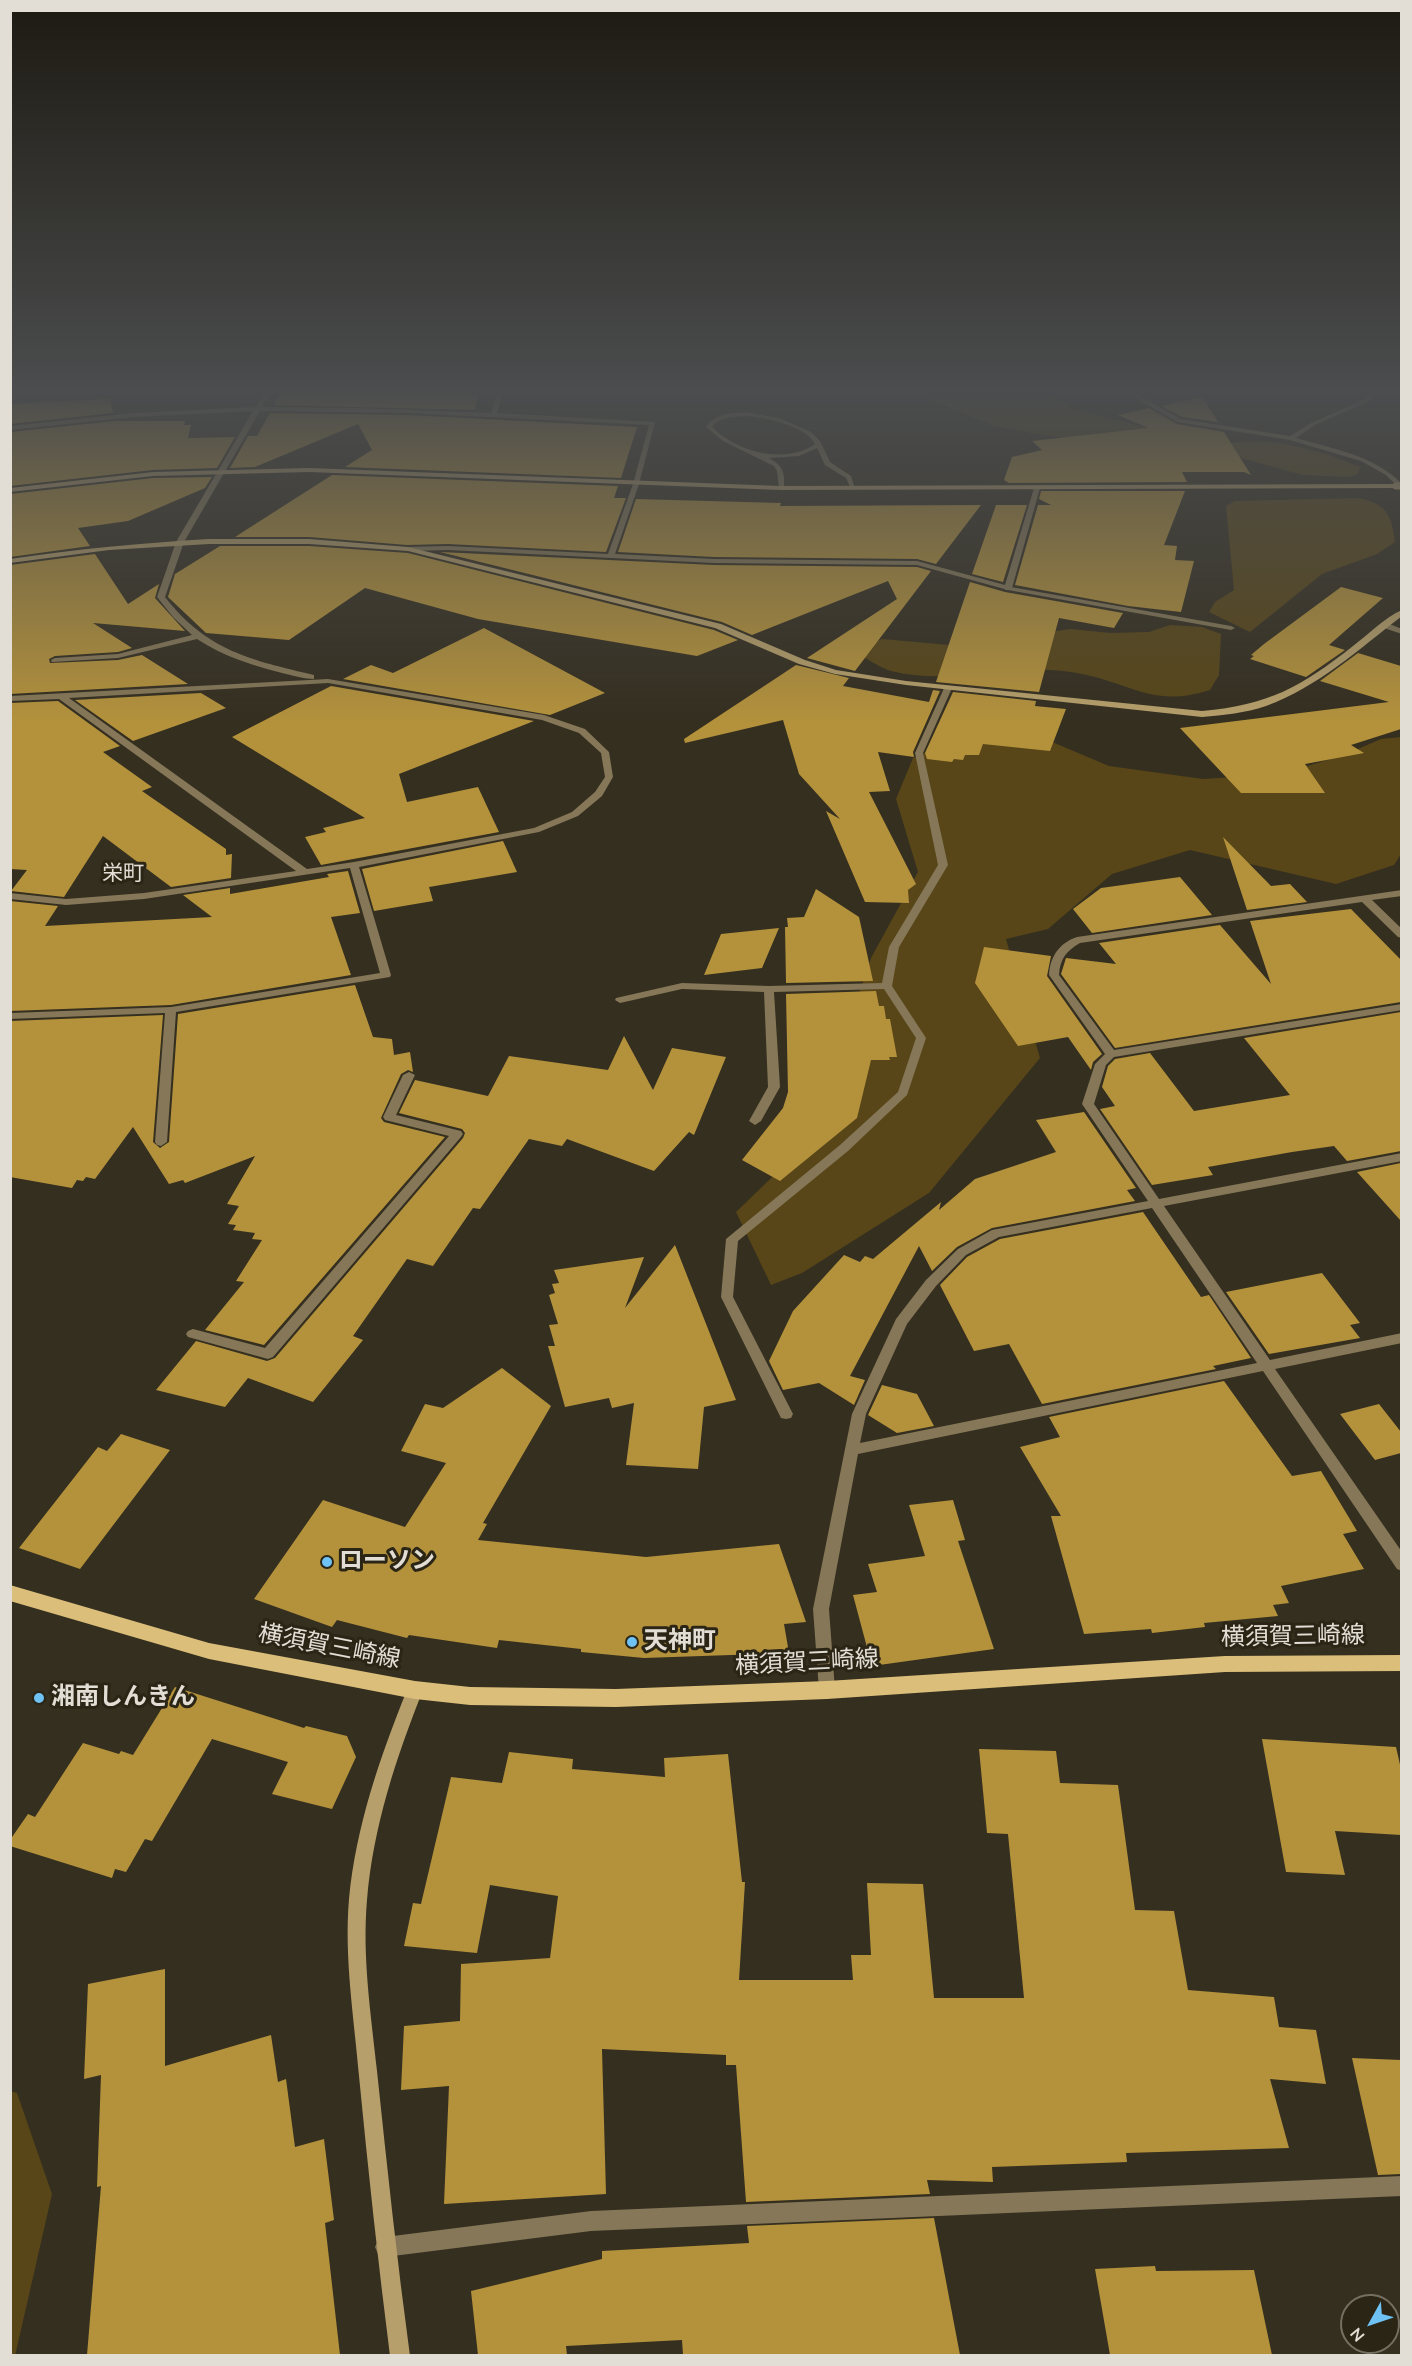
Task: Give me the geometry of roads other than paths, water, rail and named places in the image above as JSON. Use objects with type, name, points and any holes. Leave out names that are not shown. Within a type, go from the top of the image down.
[{"type":"main road","name":"横須賀三崎線","points":[[10,1593],[210,1651],[415,1690],[470,1696],[616,1698],[827,1690],[1083,1671],[1225,1664],[1401,1663]]},
{"type":"street","points":[[10,896],[66,902],[144,896],[354,865],[536,830],[575,814],[599,794],[609,777],[605,752],[582,731],[544,718],[328,681],[239,659],[216,649],[175,617],[161,597],[180,542],[204,503]]},
{"type":"street","points":[[611,556],[629,503]]},
{"type":"street","points":[[1008,588],[1033,503]]},
{"type":"street","points":[[10,561],[104,547],[180,542],[363,544],[408,549],[714,561],[916,563],[1008,588],[1231,628]]},
{"type":"street","points":[[408,549],[718,626],[802,662],[835,672],[948,688],[1202,714],[1233,713],[1271,702],[1305,687],[1401,612]]},
{"type":"street","points":[[1384,625],[1401,632]]},
{"type":"street","points":[[55,660],[118,656],[199,636]]},
{"type":"street","points":[[10,699],[328,681]]},
{"type":"street","points":[[786,1414],[727,1297],[732,1239],[844,1148],[903,1093],[921,1038],[887,986],[894,947],[943,865],[919,753],[948,688]]},
{"type":"street","points":[[62,697],[303,871]]},
{"type":"street","points":[[10,1016],[171,1010],[386,975],[354,865]]},
{"type":"street","points":[[1111,1054],[1054,975],[1054,962],[1062,948],[1077,940],[1401,893]]},
{"type":"street","points":[[1365,899],[1401,935]]},
{"type":"street","points":[[620,1000],[682,986],[769,989],[887,986]]},
{"type":"street","points":[[755,1121],[774,1087],[769,989]]},
{"type":"street","points":[[1401,1007],[1111,1054],[1101,1064],[1088,1104],[1401,1565]]},
{"type":"street","points":[[161,1142],[171,1010]]},
{"type":"street","points":[[193,1334],[268,1354],[457,1134],[389,1117],[409,1075]]},
{"type":"street","points":[[827,1690],[821,1609],[859,1414],[901,1322],[931,1283],[962,1252],[996,1233],[1401,1157]]},
{"type":"street","points":[[852,1450],[1401,1338]]},
{"type":"street","points":[[400,2355],[385,2247],[357,1953],[358,1899],[386,1760],[415,1690]]},
{"type":"street","points":[[385,2247],[591,2221],[1401,2186]]},
{"type":"place","name":"ローソン","points":[[327,1562]]},
{"type":"place","name":"天神町","points":[[632,1642]]},
{"type":"place","name":"湘南しんきん","points":[[39,1698]]},
{"type":"district","name":"栄町","points":[[123,875]]}]
